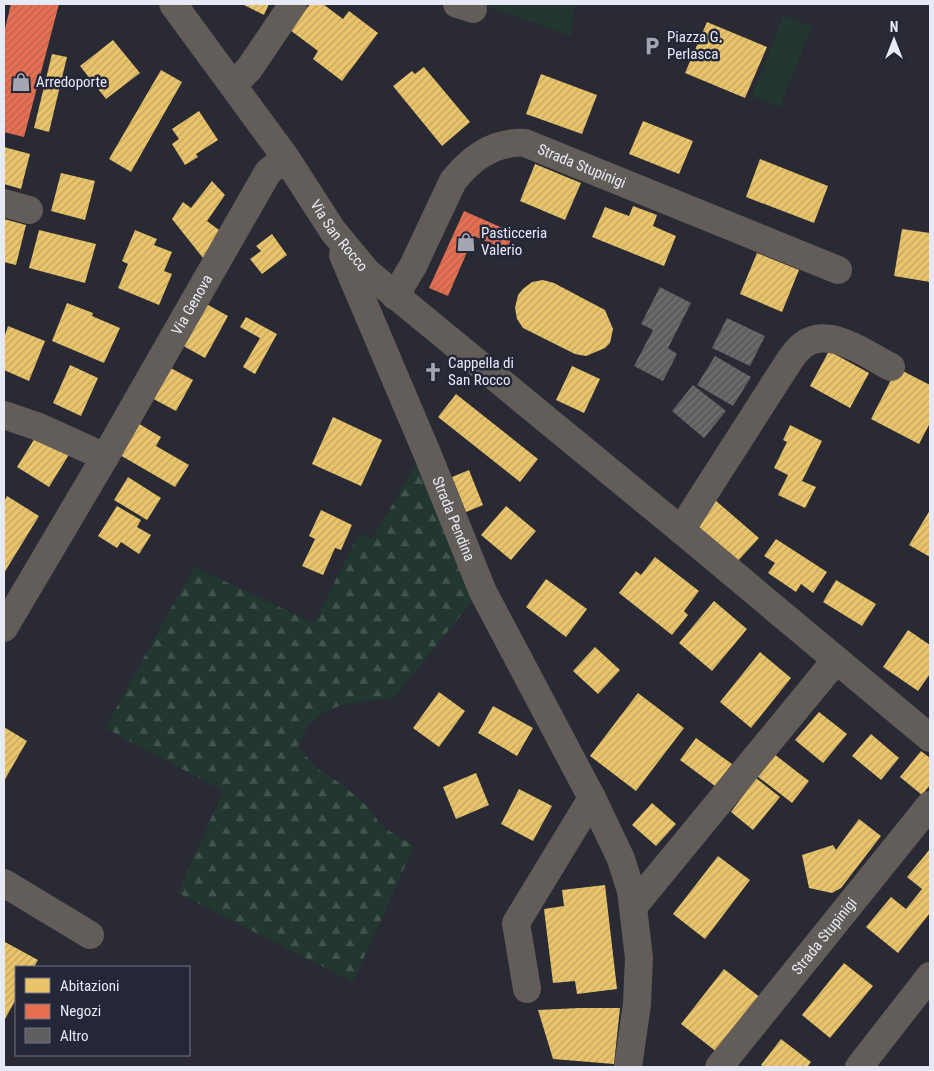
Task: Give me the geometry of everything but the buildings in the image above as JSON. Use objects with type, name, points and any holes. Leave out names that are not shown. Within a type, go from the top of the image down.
[{"type":"street","name":"Via San Rocco","points":[[173,4],[286,158],[333,231],[367,272],[681,530]]},
{"type":"street","points":[[233,85],[249,69],[293,4]]},
{"type":"street","name":"Strada Stupinigi","points":[[395,296],[413,266],[453,181],[461,170],[484,152],[514,142],[524,143],[838,270]]},
{"type":"street","name":"Via Genova","points":[[4,628],[11,600],[105,457],[268,172],[286,158]]},
{"type":"street","name":"Strada Pendina","points":[[333,231],[483,592],[592,798],[621,859],[631,891],[639,958],[638,1004],[628,1067]]},
{"type":"street","points":[[891,367],[838,339],[817,339],[804,345],[784,370],[681,530],[930,738]]},
{"type":"street","points":[[4,415],[39,427],[105,457]]},
{"type":"street","points":[[633,907],[836,660]]},
{"type":"street","points":[[527,989],[516,923],[592,798]]},
{"type":"street","name":"Strada Stupinigi","points":[[719,1067],[930,805]]},
{"type":"street","points":[[4,883],[90,935]]},
{"type":"street","points":[[858,1067],[930,976]]},
{"type":"green space","points":[[481,4],[574,4],[571,36]]},
{"type":"green space","points":[[783,16],[812,27],[780,107],[752,96]]},
{"type":"green space","points":[[422,454],[477,595],[393,699],[351,703],[331,709],[309,725],[298,747],[317,768],[345,787],[366,805],[383,827],[414,846],[353,982],[178,893],[223,791],[105,728],[194,567],[314,623],[359,533],[372,539]]},
{"type":"place","name":"Piazza G. Perlasca","points":[[652,46]]},
{"type":"place","name":"Arredoporte","points":[[21,82]]},
{"type":"place","name":"Pasticceria Valerio","points":[[466,242]]},
{"type":"place","name":"Cappella di San Rocco","points":[[433,372]]}]
